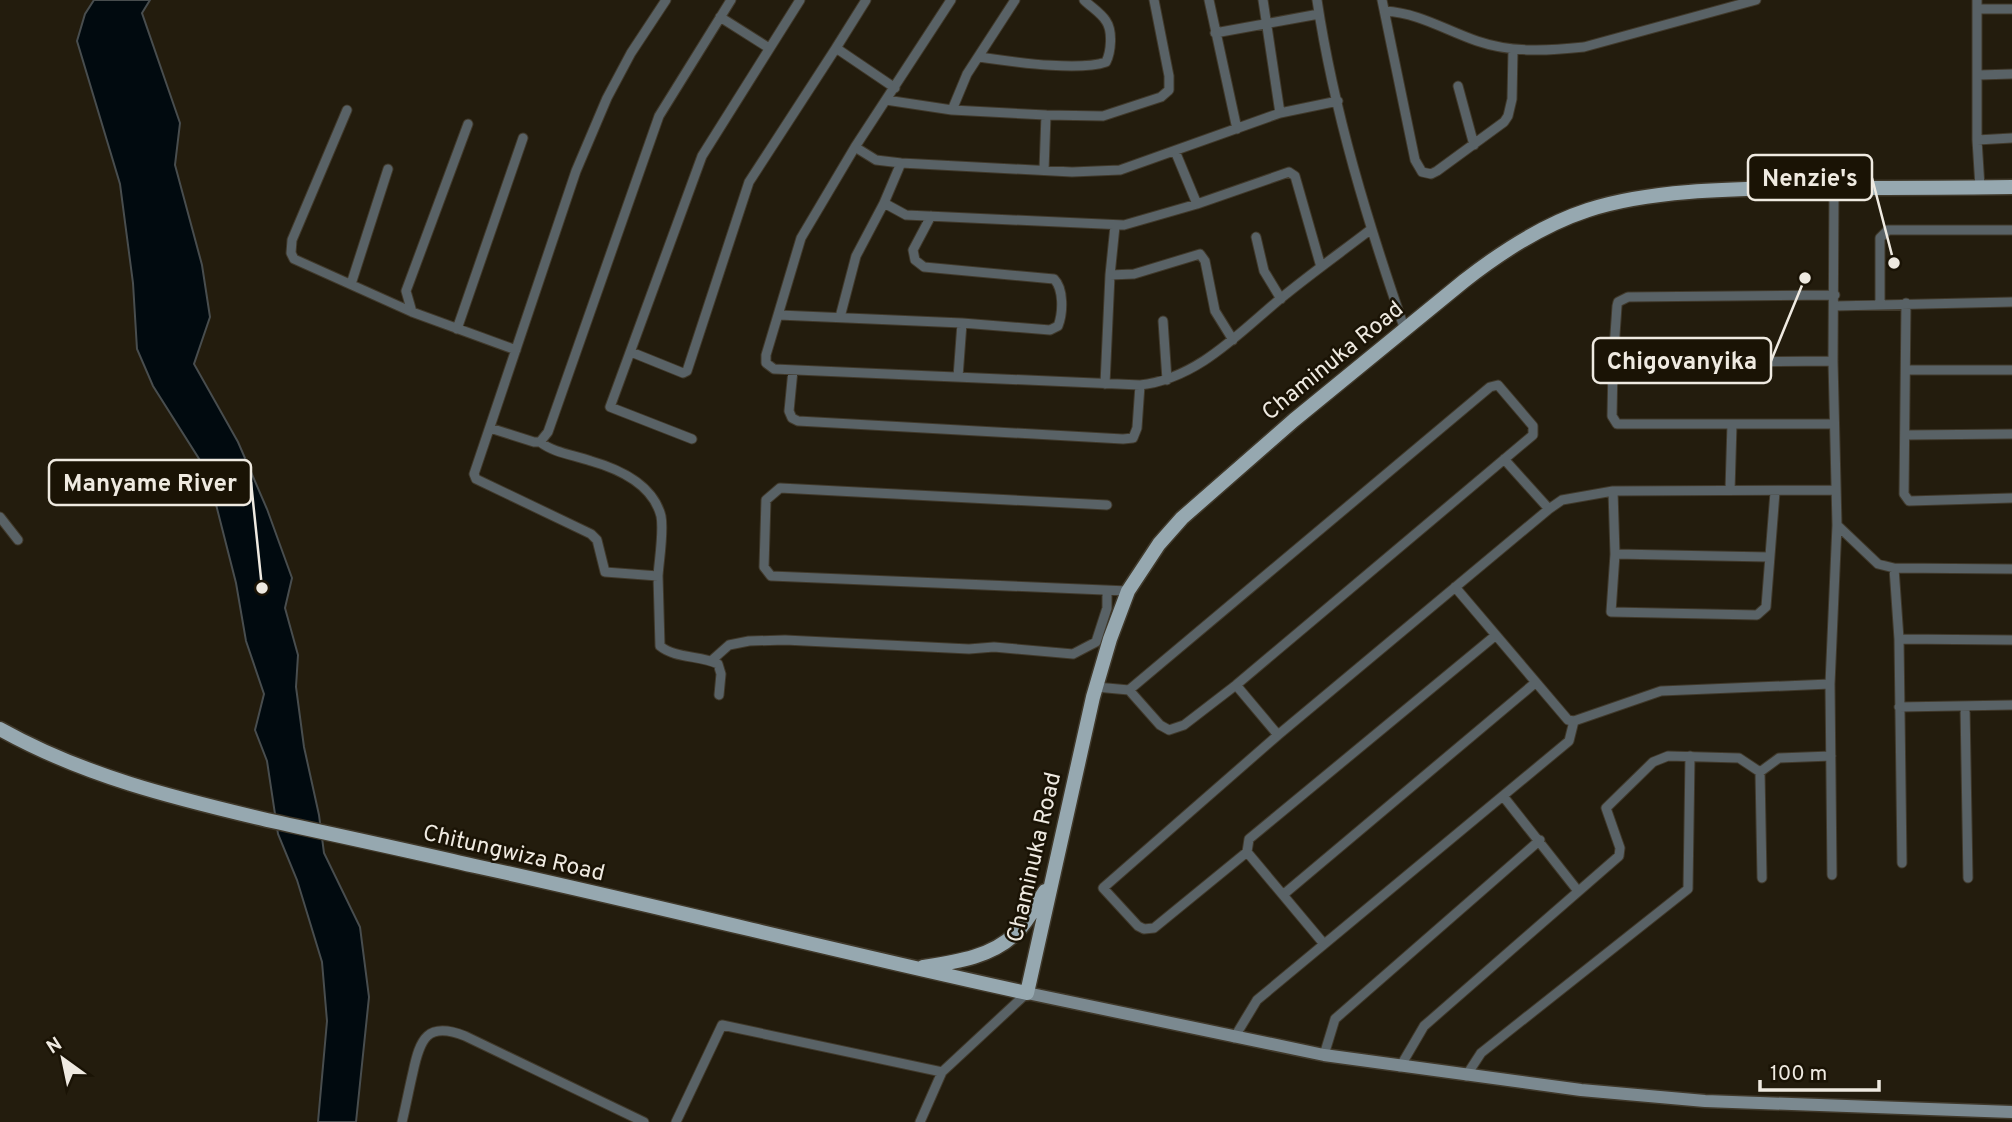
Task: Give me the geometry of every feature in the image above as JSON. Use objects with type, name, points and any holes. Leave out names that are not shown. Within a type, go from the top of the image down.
[{"type":"main road","name":"Chaminuka Road","points":[[1027,992],[1096,687],[1115,623],[1128,591],[1159,544],[1182,518],[1294,420],[1495,258],[1538,232],[1586,210],[1630,200],[1725,190],[2012,187]]},
{"type":"main road","name":"Chitungwiza Road","points":[[0,729],[62,760],[124,783],[192,803],[1027,992]]},
{"type":"main road","points":[[913,968],[968,959],[1002,944],[1016,933],[1050,884]]},
{"type":"main road","points":[[1027,992],[1234,1038],[1324,1055],[1466,1076],[1705,1101],[2012,1112]]},
{"type":"street","points":[[658,576],[605,572],[597,540],[591,534],[476,479],[474,467],[490,428],[576,171],[607,98],[631,52],[666,0]]},
{"type":"street","points":[[540,442],[548,432],[659,116],[731,0]]},
{"type":"street","points":[[692,439],[610,407],[702,156],[800,0]]},
{"type":"street","points":[[631,352],[683,373],[690,366],[748,183],[866,0]]},
{"type":"street","points":[[951,0],[801,238],[766,355],[766,363],[774,369],[1140,385],[1167,380],[1233,340],[1280,299],[1370,230]]},
{"type":"street","points":[[952,110],[978,57],[1015,0]]},
{"type":"street","points":[[978,57],[1072,65],[1105,62],[1108,57],[1109,27],[1106,20],[1084,0]]},
{"type":"street","points":[[886,100],[952,110],[1046,115],[1103,116],[1129,109],[1166,94],[1169,90],[1169,76],[1154,0]]},
{"type":"street","points":[[1209,0],[1237,129]]},
{"type":"street","points":[[1263,0],[1280,113]]},
{"type":"street","points":[[1317,0],[1338,101],[1370,230],[1405,330]]},
{"type":"street","points":[[1382,0],[1417,166],[1422,172],[1432,174],[1474,145],[1508,116],[1512,99],[1513,50]]},
{"type":"street","points":[[1385,11],[1420,16],[1476,40],[1513,50],[1559,50],[1584,47],[1728,4],[1756,0]]},
{"type":"street","points":[[1980,187],[1977,140],[1977,5],[2012,9]]},
{"type":"street","points":[[1215,33],[1320,14]]},
{"type":"street","points":[[720,17],[769,48]]},
{"type":"street","points":[[835,48],[895,88]]},
{"type":"street","points":[[1979,75],[2012,74]]},
{"type":"street","points":[[1458,86],[1474,145]]},
{"type":"street","points":[[856,148],[876,160],[901,163],[1099,173],[1119,170],[1280,113],[1338,101]]},
{"type":"street","points":[[347,110],[292,240],[291,253],[294,259],[412,312],[516,350]]},
{"type":"street","points":[[1044,170],[1046,115]]},
{"type":"street","points":[[412,312],[406,291],[468,124]]},
{"type":"street","points":[[457,329],[523,138]]},
{"type":"street","points":[[1977,140],[2012,138]]},
{"type":"street","points":[[1175,151],[1197,204]]},
{"type":"street","points":[[840,317],[856,256],[884,203],[901,163]]},
{"type":"street","points":[[351,284],[388,169]]},
{"type":"street","points":[[884,203],[906,215],[1115,226],[1136,223],[1291,172],[1321,267]]},
{"type":"street","points":[[1832,875],[1830,684],[1837,525],[1833,361],[1834,188]]},
{"type":"street","points":[[779,314],[1054,329],[1060,323],[1061,289],[1054,279],[923,267],[915,260],[913,250],[930,216]]},
{"type":"street","points":[[1105,384],[1115,226]]},
{"type":"street","points":[[1880,304],[1880,238],[1888,230],[2012,230]]},
{"type":"street","points":[[1256,237],[1265,271],[1280,299]]},
{"type":"street","points":[[1110,275],[1134,274],[1200,254],[1205,261],[1215,311],[1233,340]]},
{"type":"street","points":[[1834,424],[1617,424],[1612,416],[1618,302],[1628,297],[1880,304],[2012,302]]},
{"type":"street","points":[[1906,303],[1904,494],[1909,501],[2012,498]]},
{"type":"street","points":[[1163,321],[1167,380]]},
{"type":"street","points":[[958,377],[961,323]]},
{"type":"street","points":[[1613,363],[1833,361]]},
{"type":"street","points":[[793,370],[789,411],[792,418],[798,421],[1123,439],[1133,438],[1138,428],[1140,385]]},
{"type":"street","points":[[1907,370],[2012,370]]},
{"type":"street","points":[[1096,687],[1129,690],[1160,725],[1169,730],[1184,725],[1236,685],[1504,460],[1533,435],[1533,426],[1498,385],[1490,387],[1129,690]]},
{"type":"street","points":[[1731,490],[1732,424]]},
{"type":"street","points":[[490,428],[595,462],[638,481],[653,498],[661,518],[658,576],[660,646],[667,652],[719,664],[719,695]]},
{"type":"street","points":[[1906,435],[2012,434]]},
{"type":"street","points":[[1504,460],[1549,509]]},
{"type":"street","points":[[1107,505],[780,488],[766,500],[764,566],[771,576],[1128,591]]},
{"type":"street","points":[[1496,635],[1249,839],[1247,852],[1154,929],[1138,926],[1103,888],[1278,735],[1562,500],[1613,491],[1835,490]]},
{"type":"street","points":[[1613,491],[1615,554],[1611,612],[1756,615],[1766,607],[1775,492]]},
{"type":"street","points":[[0,517],[18,540]]},
{"type":"street","points":[[1837,525],[1878,564],[1894,568],[2012,569]]},
{"type":"street","points":[[1615,554],[1769,557]]},
{"type":"street","points":[[1894,568],[1899,639],[1902,863]]},
{"type":"street","points":[[1455,587],[1568,720],[1574,721],[1661,691],[1830,684]]},
{"type":"street","points":[[712,661],[729,645],[749,641],[785,640],[969,649],[994,647],[1073,654],[1096,642],[1107,608],[1107,591]]},
{"type":"street","points":[[1899,639],[2012,640]]},
{"type":"street","points":[[1284,894],[1535,683]]},
{"type":"street","points":[[1236,685],[1278,735]]},
{"type":"street","points":[[1899,707],[2012,705]]},
{"type":"street","points":[[1965,706],[1968,878]]},
{"type":"street","points":[[1234,1038],[1257,1000],[1569,741],[1574,721]]},
{"type":"street","points":[[1400,1067],[1424,1026],[1620,853],[1606,814],[1606,805],[1653,762],[1668,756],[1740,758],[1760,772]]},
{"type":"street","points":[[1466,1076],[1481,1053],[1688,889],[1690,756]]},
{"type":"street","points":[[1760,772],[1779,758],[1831,756]]},
{"type":"street","points":[[1760,772],[1762,878]]},
{"type":"street","points":[[1503,796],[1578,891]]},
{"type":"street","points":[[1324,1055],[1335,1019],[1540,840]]},
{"type":"street","points":[[1247,852],[1324,944]]},
{"type":"street","points":[[920,1122],[942,1072],[1027,992]]},
{"type":"street","points":[[676,1122],[722,1025],[942,1072]]},
{"type":"street","points":[[402,1122],[418,1047],[426,1036],[442,1031],[465,1036],[644,1122]]},
{"type":"shaded area","points":[[94,0],[150,0],[142,13],[180,123],[175,165],[202,265],[210,317],[194,364],[238,442],[267,509],[292,578],[285,608],[298,655],[296,687],[304,747],[319,815],[324,853],[360,927],[369,997],[356,1122],[318,1122],[327,1021],[322,962],[297,880],[278,834],[267,761],[255,730],[264,694],[246,641],[236,583],[208,473],[153,386],[137,349],[133,283],[120,184],[77,41],[85,14]]},
{"type":"place","name":"Nenzie's","points":[[1894,263]]},
{"type":"place","name":"Chigovanyika","points":[[1805,278]]},
{"type":"place","name":"Manyame River","points":[[262,588]]}]
